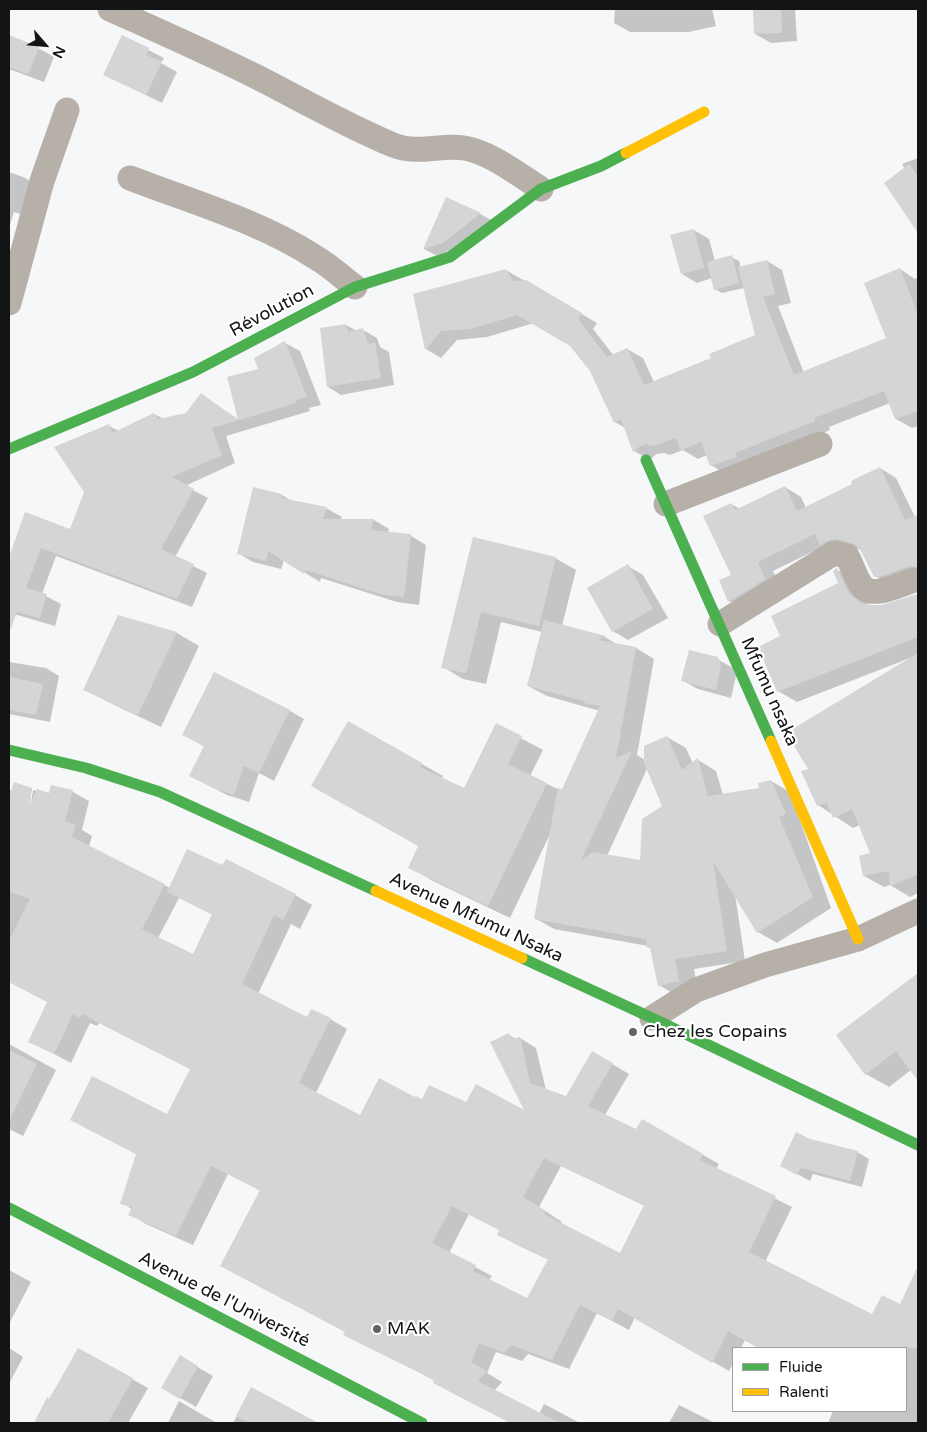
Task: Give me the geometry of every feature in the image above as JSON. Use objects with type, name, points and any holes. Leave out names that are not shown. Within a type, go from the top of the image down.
[{"type":"street","points":[[110,9],[222,60],[396,146],[432,150],[454,147],[467,148],[502,164],[541,189]]},
{"type":"street","points":[[9,303],[42,181],[67,110]]},
{"type":"street","name":"Révolution","points":[[9,449],[193,372],[355,287],[450,257],[541,189],[601,166],[704,112]]},
{"type":"street","points":[[130,178],[252,224],[290,242],[316,257],[355,287]]},
{"type":"street","points":[[666,504],[820,444]]},
{"type":"street","name":"Mfumu nsaka","points":[[646,460],[858,939]]},
{"type":"street","points":[[720,624],[834,553],[847,556],[862,587],[868,591],[878,592],[914,580]]},
{"type":"street","name":"Avenue Mfumu Nsaka","points":[[9,750],[86,768],[160,792],[652,1018],[918,1146]]},
{"type":"street","points":[[652,1018],[696,990],[765,965],[858,939],[918,911]]},
{"type":"street","name":"Avenue de l'Université","points":[[9,1208],[422,1423]]},
{"type":"building","points":[[753,9],[781,9],[782,33],[754,34]]},
{"type":"building","points":[[9,35],[39,47],[28,74],[9,67]]},
{"type":"building","points":[[122,35],[149,48],[146,55],[162,62],[146,95],[103,75]]},
{"type":"building","points":[[909,164],[918,176],[918,233],[884,183]]},
{"type":"building","points":[[446,197],[481,213],[443,243],[423,249]]},
{"type":"building","points":[[694,229],[704,268],[681,274],[670,235]]},
{"type":"building","points":[[732,255],[739,283],[714,290],[707,262]]},
{"type":"building","points":[[767,260],[775,294],[763,297],[794,375],[886,338],[864,283],[900,268],[918,315],[918,411],[895,419],[884,391],[814,418],[815,421],[735,453],[737,457],[710,466],[701,442],[681,450],[676,438],[653,446],[647,444],[640,446],[633,452],[621,419],[614,423],[590,371],[570,346],[517,315],[470,329],[441,331],[425,350],[413,294],[506,269],[513,281],[526,280],[582,313],[578,319],[607,357],[627,348],[644,385],[711,358],[709,354],[755,335],[738,267]]},
{"type":"building","points":[[346,324],[348,332],[363,328],[368,344],[375,343],[381,378],[327,387],[320,328]]},
{"type":"building","points":[[285,341],[307,397],[295,400],[296,403],[212,428],[222,455],[172,477],[194,489],[161,549],[194,564],[177,599],[41,548],[26,588],[47,594],[40,618],[17,612],[11,629],[9,629],[9,557],[25,512],[70,529],[84,492],[54,447],[109,424],[112,433],[154,413],[158,419],[186,413],[201,393],[238,420],[227,377],[258,369],[254,358]]},
{"type":"building","points":[[880,467],[905,520],[918,515],[918,567],[909,566],[883,576],[874,577],[860,549],[855,544],[836,539],[820,545],[815,534],[758,562],[765,579],[728,602],[719,580],[731,575],[703,516],[731,503],[735,510],[785,486],[797,511],[852,484],[851,481]]},
{"type":"building","points":[[253,487],[282,494],[281,498],[327,507],[323,519],[374,519],[371,530],[411,534],[404,597],[380,594],[306,570],[304,574],[268,551],[266,561],[237,554]]},
{"type":"building","points":[[473,537],[556,557],[539,626],[481,612],[466,673],[441,668]]},
{"type":"building","points":[[628,564],[653,609],[612,632],[587,588]]},
{"type":"building","points":[[837,568],[849,593],[861,603],[881,605],[918,594],[918,637],[777,692],[758,647],[780,636],[771,616],[838,583],[833,571]]},
{"type":"building","points":[[118,615],[177,632],[138,715],[83,690]]},
{"type":"building","points":[[544,620],[606,636],[598,640],[636,647],[616,758],[632,751],[581,860],[593,852],[640,860],[642,819],[662,806],[644,763],[644,746],[667,736],[682,770],[698,758],[708,796],[759,788],[758,783],[771,780],[786,814],[779,817],[813,897],[757,933],[713,861],[727,951],[675,959],[679,981],[658,986],[650,948],[647,948],[646,939],[534,919],[558,788],[562,789],[600,706],[527,686]]},
{"type":"building","points":[[689,650],[718,657],[721,666],[716,690],[681,681]]},
{"type":"building","points":[[918,653],[918,874],[890,886],[889,871],[863,876],[859,856],[870,853],[852,809],[833,818],[827,803],[817,806],[801,771],[808,769],[786,733]]},
{"type":"building","points":[[214,672],[290,710],[259,773],[244,766],[234,795],[211,787],[189,776],[204,746],[182,735]]},
{"type":"building","points":[[9,677],[43,684],[36,715],[9,710]]},
{"type":"building","points":[[348,721],[422,763],[420,767],[464,788],[496,723],[522,736],[508,764],[547,783],[488,906],[408,868],[418,846],[311,786]]},
{"type":"building","points":[[14,782],[32,788],[30,804],[37,789],[49,793],[51,785],[73,790],[65,821],[76,825],[72,837],[165,884],[142,929],[193,954],[212,914],[167,892],[187,849],[222,865],[226,859],[296,894],[283,920],[274,915],[242,984],[307,1017],[311,1009],[331,1018],[299,1083],[360,1115],[379,1078],[422,1099],[429,1085],[466,1102],[476,1084],[524,1110],[490,1042],[509,1033],[512,1039],[520,1037],[530,1083],[566,1096],[592,1051],[613,1063],[588,1106],[636,1129],[642,1119],[703,1154],[700,1160],[776,1196],[749,1252],[872,1314],[882,1295],[900,1304],[918,1266],[918,1348],[756,1347],[728,1331],[712,1363],[618,1309],[612,1321],[580,1305],[552,1360],[511,1345],[504,1353],[479,1343],[471,1362],[487,1371],[478,1381],[560,1423],[510,1423],[433,1383],[434,1380],[343,1335],[345,1332],[220,1266],[260,1190],[211,1166],[176,1236],[128,1215],[132,1207],[120,1204],[136,1154],[70,1120],[92,1076],[167,1114],[190,1069],[82,1014],[80,1018],[73,1014],[54,1054],[28,1042],[47,1002],[9,982],[9,941],[30,899],[9,892],[9,797]],"holes":[[[544,1158],[644,1205],[620,1253],[544,1214],[546,1211],[523,1197]],[[452,1206],[499,1230],[497,1235],[548,1259],[527,1298],[473,1271],[476,1265],[432,1243]]]},
{"type":"building","points":[[918,973],[918,1081],[896,1051],[865,1075],[836,1035]]},
{"type":"building","points":[[9,1050],[37,1064],[9,1121]]},
{"type":"building","points":[[796,1132],[810,1139],[858,1151],[850,1181],[801,1168],[797,1175],[780,1166]]},
{"type":"building","points":[[78,1348],[133,1378],[108,1423],[34,1423],[47,1397],[49,1399]]},
{"type":"building","points":[[180,1355],[198,1366],[180,1399],[161,1388]]},
{"type":"building","points":[[251,1387],[318,1423],[249,1423],[236,1416]]},
{"type":"traffic: fast","points":[[9,449],[193,372],[355,287],[450,257],[541,189],[601,166],[626,153]]},
{"type":"traffic: fast","points":[[646,460],[771,741]]},
{"type":"traffic: fast","points":[[9,750],[86,768],[160,792],[376,891]]},
{"type":"traffic: fast","points":[[522,958],[918,1145]]},
{"type":"traffic: fast","points":[[9,1208],[422,1423]]},
{"type":"traffic: slow","points":[[626,153],[704,112]]},
{"type":"traffic: slow","points":[[771,741],[858,939]]},
{"type":"traffic: slow","points":[[376,891],[522,958]]},
{"type":"place","name":"Chez les Copains","points":[[633,1032]]},
{"type":"place","name":"MAK","points":[[377,1329]]}]
